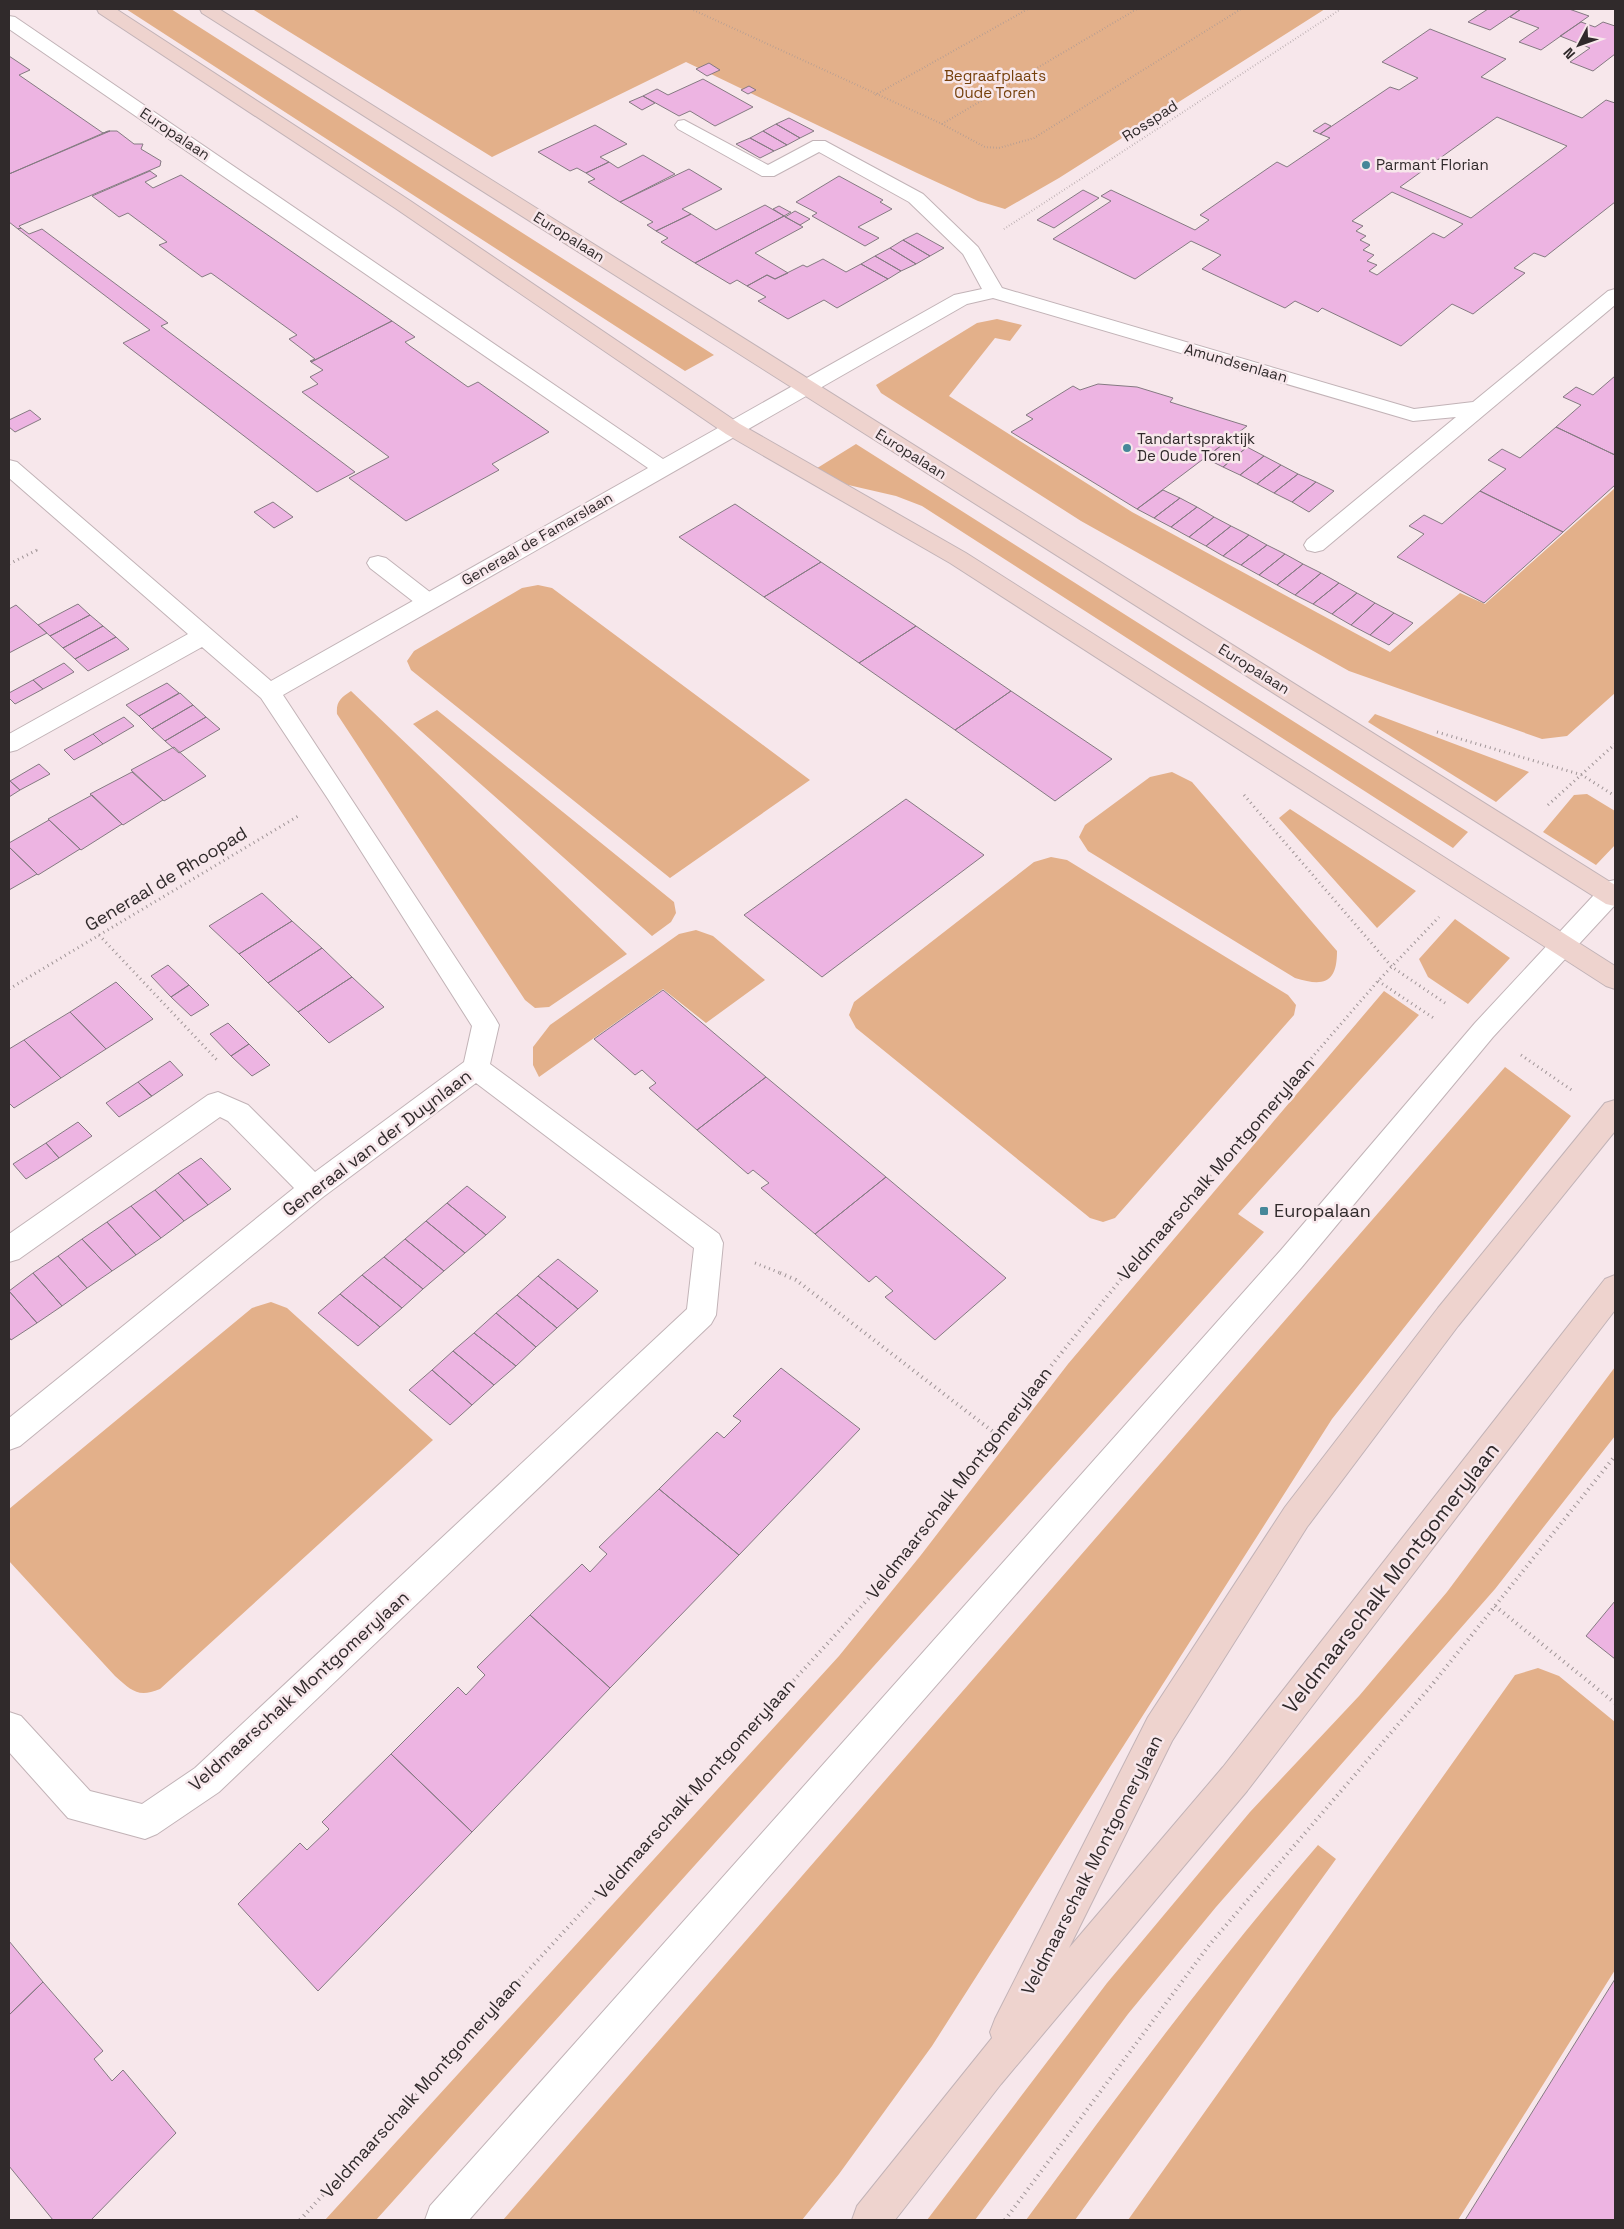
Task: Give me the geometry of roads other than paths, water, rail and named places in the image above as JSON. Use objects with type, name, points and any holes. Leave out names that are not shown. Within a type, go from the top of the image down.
[{"type":"main road","points":[[105,9],[402,204],[733,428],[958,558],[1615,979]]},
{"type":"main road","name":"Europalaan","points":[[208,9],[1516,834],[1614,893]]},
{"type":"main road","name":"Veldmaarschalk Montgomerylaan","points":[[988,2071],[1160,1729],[1296,1518],[1448,1318],[1613,1114]]},
{"type":"main road","name":"Veldmaarschalk Montgomerylaan","points":[[871,2220],[988,2071],[1235,1779],[1615,1288]]},
{"type":"street","name":"Europalaan","points":[[9,21],[662,468]]},
{"type":"street","points":[[684,125],[768,172],[819,145],[916,198],[971,251],[994,292]]},
{"type":"street","name":"Amundsenlaan","points":[[807,388],[961,299],[994,292],[1413,415],[1479,408]]},
{"type":"street","points":[[1315,545],[1615,295]]},
{"type":"street","name":"Generaal de Famarslaan","points":[[269,692],[662,468],[807,388]]},
{"type":"street","name":"Generaal van der Duynlaan","points":[[9,467],[269,692],[337,793],[486,1025],[476,1068],[313,1189],[9,1436]]},
{"type":"street","points":[[378,563],[427,601]]},
{"type":"street","points":[[9,744],[205,635]]},
{"type":"street","points":[[444,2220],[1291,1259],[1484,1030],[1614,893]]},
{"type":"street","name":"Veldmaarschalk Montgomerylaan","points":[[9,1728],[80,1806],[145,1822],[207,1780],[701,1315],[709,1243],[476,1068]]},
{"type":"street","points":[[9,1250],[218,1103],[238,1112],[313,1189]]},
{"type":"place","name":"Parmant Florian","points":[[1366,165]]},
{"type":"place","name":"Tandartspraktijk De Oude Toren","points":[[1127,448]]},
{"type":"place","name":"Europalaan","points":[[1264,1211]]},
{"type":"park label","name":"Begraafplaats Oude Toren","points":[[995,84]]}]
